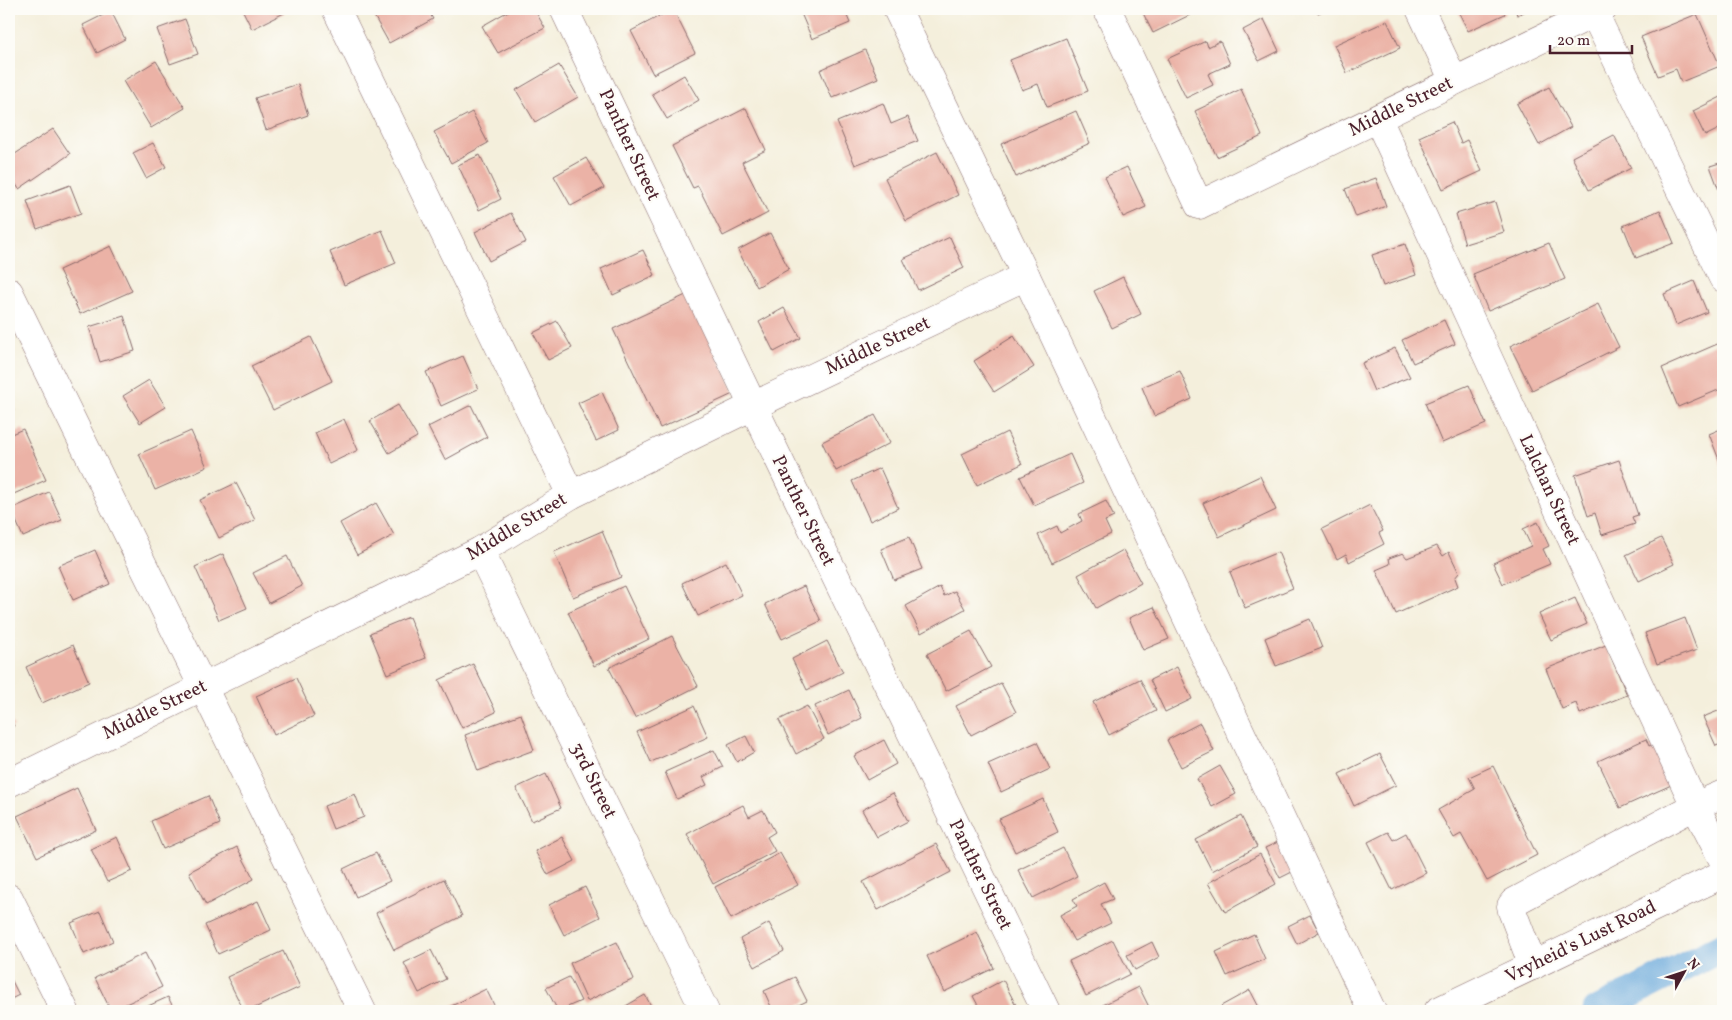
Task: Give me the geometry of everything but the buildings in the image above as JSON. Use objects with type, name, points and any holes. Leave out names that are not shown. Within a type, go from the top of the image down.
[{"type":"street","points":[[336,9],[571,495]]},
{"type":"street","name":"Panther Street","points":[[564,9],[753,406],[1046,1011]]},
{"type":"street","points":[[897,9],[1026,276],[1372,1011]]},
{"type":"street","name":"Middle Street","points":[[1107,9],[1199,205],[1599,11]]},
{"type":"street","points":[[1420,9],[1454,81]]},
{"type":"street","points":[[1599,11],[1723,278]]},
{"type":"street","name":"Lalchan Street","points":[[1378,118],[1695,806],[1723,860]]},
{"type":"street","name":"Middle Street","points":[[9,783],[202,686],[480,551],[571,495],[1026,276]]},
{"type":"street","points":[[9,292],[362,1011]]},
{"type":"street","name":"3rd Street","points":[[480,551],[705,1011]]},
{"type":"street","points":[[1533,966],[1512,911],[1511,906],[1514,902],[1695,806],[1723,794]]},
{"type":"street","name":"Vryheid's Lust Road","points":[[1438,1011],[1723,874]]},
{"type":"street","points":[[9,898],[65,1011]]},
{"type":"waterway","points":[[1597,1011],[1723,947]]}]
